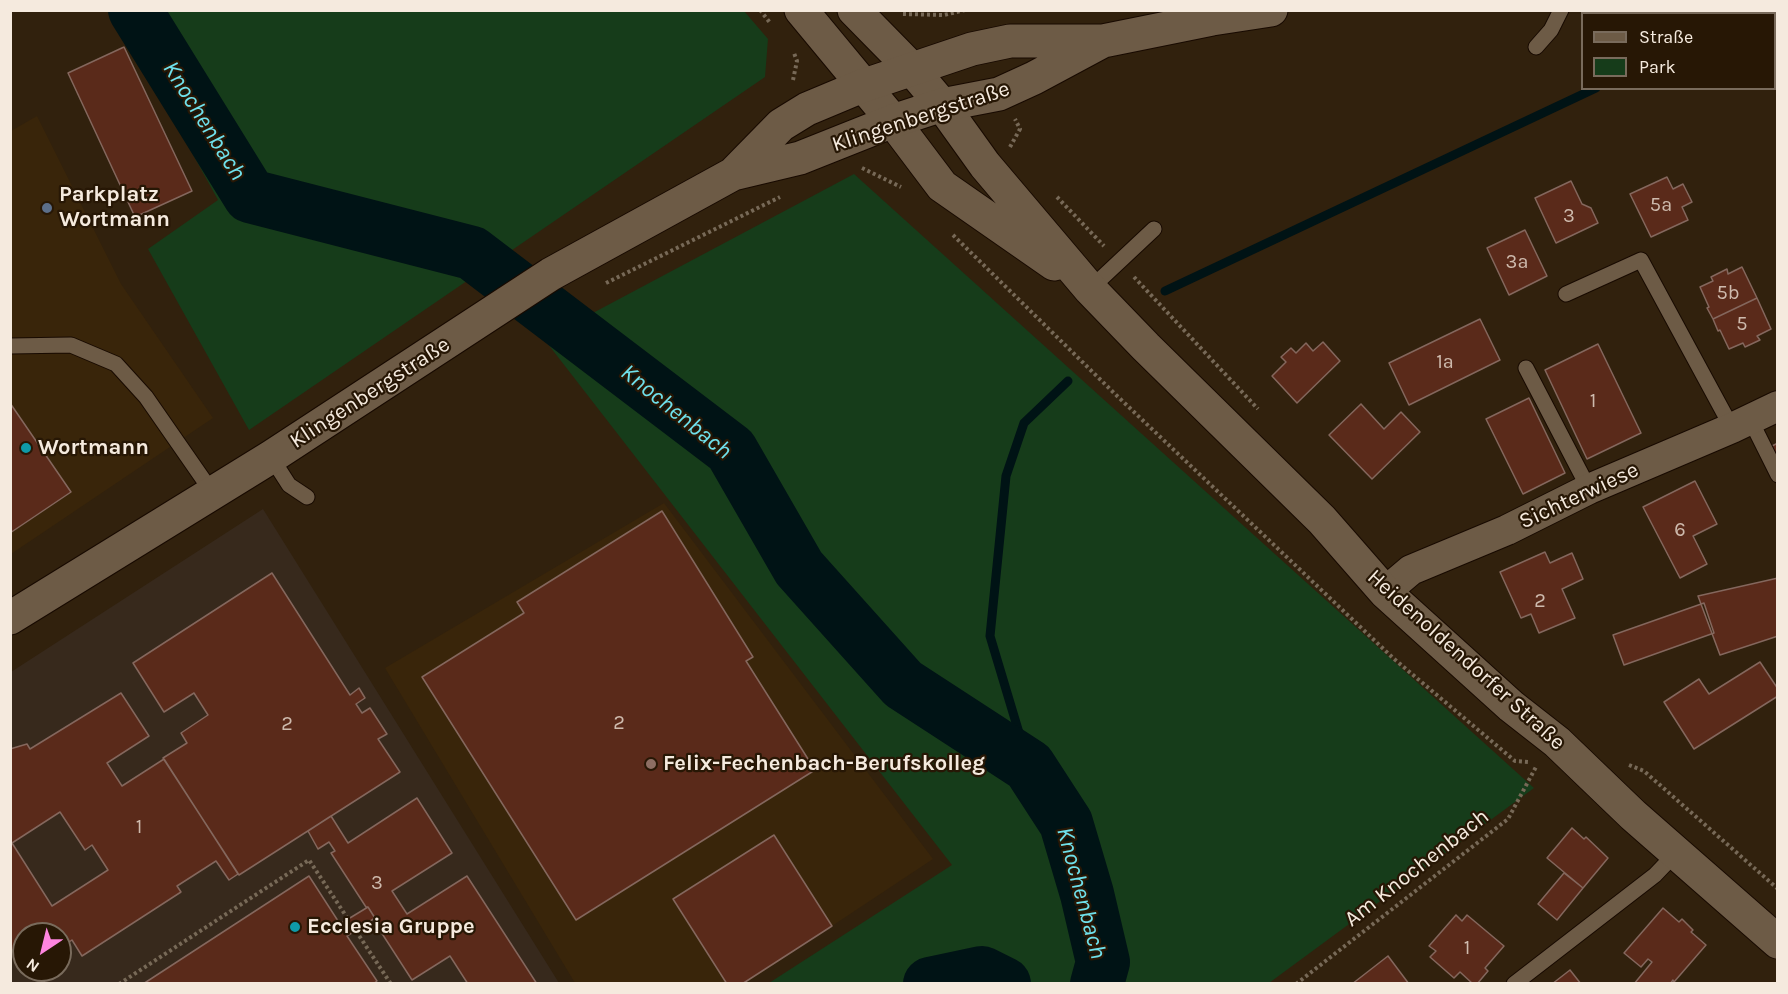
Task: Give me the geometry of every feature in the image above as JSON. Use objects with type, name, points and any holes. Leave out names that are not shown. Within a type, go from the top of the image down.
[{"type":"main road","name":"Heidenoldendorfer Straße","points":[[801,10],[893,121],[942,186],[1090,289]]},
{"type":"main road","name":"Heidenoldendorfer Straße","points":[[854,10],[911,68],[942,105],[985,165],[1090,289],[1322,520],[1385,592],[1511,706],[1557,742],[1633,815],[1778,942]]},
{"type":"main road","name":"Klingenbergstraße","points":[[733,174],[781,125],[807,109],[911,68],[972,49],[1010,41],[1103,41],[1212,19],[1271,10]]},
{"type":"main road","name":"Klingenbergstraße","points":[[10,618],[271,457],[551,274],[733,174],[800,158],[893,121],[942,105],[999,94],[1103,41]]},
{"type":"street","name":"Sichterwiese","points":[[1385,592],[1411,570],[1506,530],[1589,489],[1778,406]]},
{"type":"lane","points":[[1536,47],[1551,30],[1562,10]]},
{"type":"lane","points":[[1090,289],[1154,229]]},
{"type":"lane","points":[[1566,294],[1641,260],[1741,424],[1778,475]]},
{"type":"lane","points":[[10,346],[70,345],[116,364],[146,397],[212,492]]},
{"type":"lane","points":[[1526,368],[1589,489]]},
{"type":"lane","points":[[271,457],[290,485],[306,497]]},
{"type":"lane","points":[[1514,984],[1655,875],[1676,853]]},
{"type":"path","points":[[896,12],[914,15],[944,15],[965,10]]},
{"type":"path","points":[[792,82],[797,61]]},
{"type":"path","points":[[1010,148],[1020,129],[1015,119]]},
{"type":"path","points":[[860,167],[906,189]]},
{"type":"path","points":[[1052,192],[1119,261]]},
{"type":"path","points":[[600,286],[788,193]]},
{"type":"path","name":"Am Knochenbach","points":[[952,234],[1114,393],[1393,658],[1515,761],[1539,762],[1508,819],[1296,984]]},
{"type":"path","points":[[1627,764],[1644,771],[1778,889]]},
{"type":"path","points":[[119,984],[309,860],[348,919]]},
{"type":"path","points":[[356,931],[391,984]]},
{"type":"shaded area","name":"Wortmann","points":[[37,116],[121,284],[213,418],[11,554],[11,131]]},
{"type":"shaded area","name":"Felix-Fechenbach-Berufskolleg","points":[[664,503],[933,859],[746,983],[575,983],[385,668]]},
{"type":"shaded area","points":[[263,509],[559,983],[11,984],[11,672]]},
{"type":"green space","points":[[114,11],[744,11],[768,39],[765,77],[249,430],[148,249],[218,200]]},
{"type":"green space","points":[[854,174],[1534,788],[1269,983],[769,983],[952,865],[544,339]]},
{"type":"building","points":[[124,47],[192,191],[135,217],[68,73]]},
{"type":"building","points":[[1667,177],[1673,189],[1683,184],[1692,202],[1682,207],[1688,220],[1651,237],[1630,194]]},
{"type":"building","points":[[1571,181],[1582,204],[1591,208],[1598,223],[1556,243],[1535,198]]},
{"type":"building","points":[[1525,230],[1547,276],[1509,295],[1487,248]]},
{"type":"building","points":[[1742,267],[1757,298],[1713,319],[1700,287],[1713,281],[1711,277],[1727,269],[1728,274]]},
{"type":"building","points":[[1757,298],[1771,329],[1757,336],[1760,340],[1745,347],[1743,343],[1729,349],[1713,319]]},
{"type":"building","points":[[1480,319],[1500,360],[1409,405],[1389,363]]},
{"type":"building","points":[[1323,342],[1340,361],[1297,403],[1272,376],[1286,362],[1281,357],[1291,348],[1296,353],[1306,343],[1313,351]]},
{"type":"building","points":[[1598,344],[1641,433],[1587,459],[1545,370]]},
{"type":"building","points":[[1529,398],[1565,473],[1523,494],[1486,419]]},
{"type":"building","name":"Wortmann","points":[[10,403],[71,492],[10,533]]},
{"type":"building","points":[[1361,404],[1384,429],[1401,412],[1420,432],[1372,479],[1329,435]]},
{"type":"building","points":[[1778,443],[1778,462],[1770,447]]},
{"type":"building","points":[[1695,481],[1717,524],[1693,536],[1707,564],[1680,578],[1643,507]]},
{"type":"building","points":[[662,511],[753,657],[746,661],[815,770],[576,920],[422,677],[524,613],[517,602]]},
{"type":"building","points":[[1545,552],[1550,563],[1572,553],[1583,579],[1562,589],[1575,618],[1539,633],[1531,614],[1521,618],[1500,572]]},
{"type":"building","points":[[272,573],[350,695],[359,688],[365,698],[356,704],[362,713],[370,708],[387,734],[378,739],[400,772],[239,875],[163,758],[187,743],[181,733],[208,715],[194,693],[164,712],[133,663]]},
{"type":"building","points":[[1778,578],[1778,636],[1720,655],[1698,596]]},
{"type":"building","points":[[1704,603],[1714,633],[1624,665],[1613,635]]},
{"type":"building","points":[[1760,662],[1778,689],[1778,696],[1694,749],[1664,702],[1699,679],[1709,694]]},
{"type":"building","points":[[121,693],[149,736],[107,763],[122,786],[164,759],[238,874],[229,880],[216,861],[177,886],[181,892],[82,956],[72,940],[72,922],[12,922],[12,950],[10,947],[10,749],[27,744],[30,749]],"holes":[[[60,812],[85,850],[92,845],[108,870],[52,906],[12,843]]]},
{"type":"building","name":"Ecclesia Gruppe","points":[[417,798],[452,853],[392,891],[407,914],[467,876],[537,984],[468,984],[450,956],[412,980],[368,907],[331,853],[335,851],[329,842],[318,849],[308,831],[331,816],[348,843]]},
{"type":"building","points":[[1572,828],[1584,839],[1586,837],[1608,858],[1583,888],[1547,858]]},
{"type":"building","points":[[774,835],[832,926],[742,984],[727,984],[673,899]]},
{"type":"building","points":[[1564,873],[1583,888],[1557,920],[1538,904]]},
{"type":"building","name":"Ecclesia Gruppe","points":[[309,876],[340,924],[368,907],[375,918],[347,936],[377,981],[373,984],[143,984]]},
{"type":"building","points":[[1663,908],[1679,922],[1682,919],[1693,930],[1691,932],[1706,945],[1674,982],[1673,980],[1670,984],[1634,984],[1652,962],[1648,959],[1641,967],[1624,953]]},
{"type":"building","points":[[1456,915],[1462,921],[1467,915],[1504,946],[1485,968],[1488,971],[1477,984],[1473,984],[1460,972],[1454,978],[1430,957],[1436,951],[1429,946]]},
{"type":"building","points":[[1388,956],[1409,984],[1352,984]]},
{"type":"building","points":[[1570,970],[1581,984],[1552,984]]},
{"type":"waterway","name":"Knochenbach","points":[[135,10],[250,196],[472,253],[731,450],[799,568],[903,684],[1029,766],[1066,823],[1087,894],[1103,962],[1097,984]]},
{"type":"waterway","points":[[1758,12],[1762,10]]},
{"type":"waterway","points":[[1165,291],[1592,90]]},
{"type":"waterway","points":[[1029,766],[990,636],[1006,476],[1024,423],[1068,381]]},
{"type":"waterway","name":"Knochenbach","points":[[930,984],[982,973],[1004,984]]},
{"type":"place","name":"Parkplatz Wortmann","points":[[47,208]]},
{"type":"place","name":"Wortmann","points":[[26,448]]},
{"type":"place","name":"Felix-Fechenbach-Berufskolleg","points":[[651,764]]},
{"type":"place","name":"Ecclesia Gruppe","points":[[295,927]]}]
